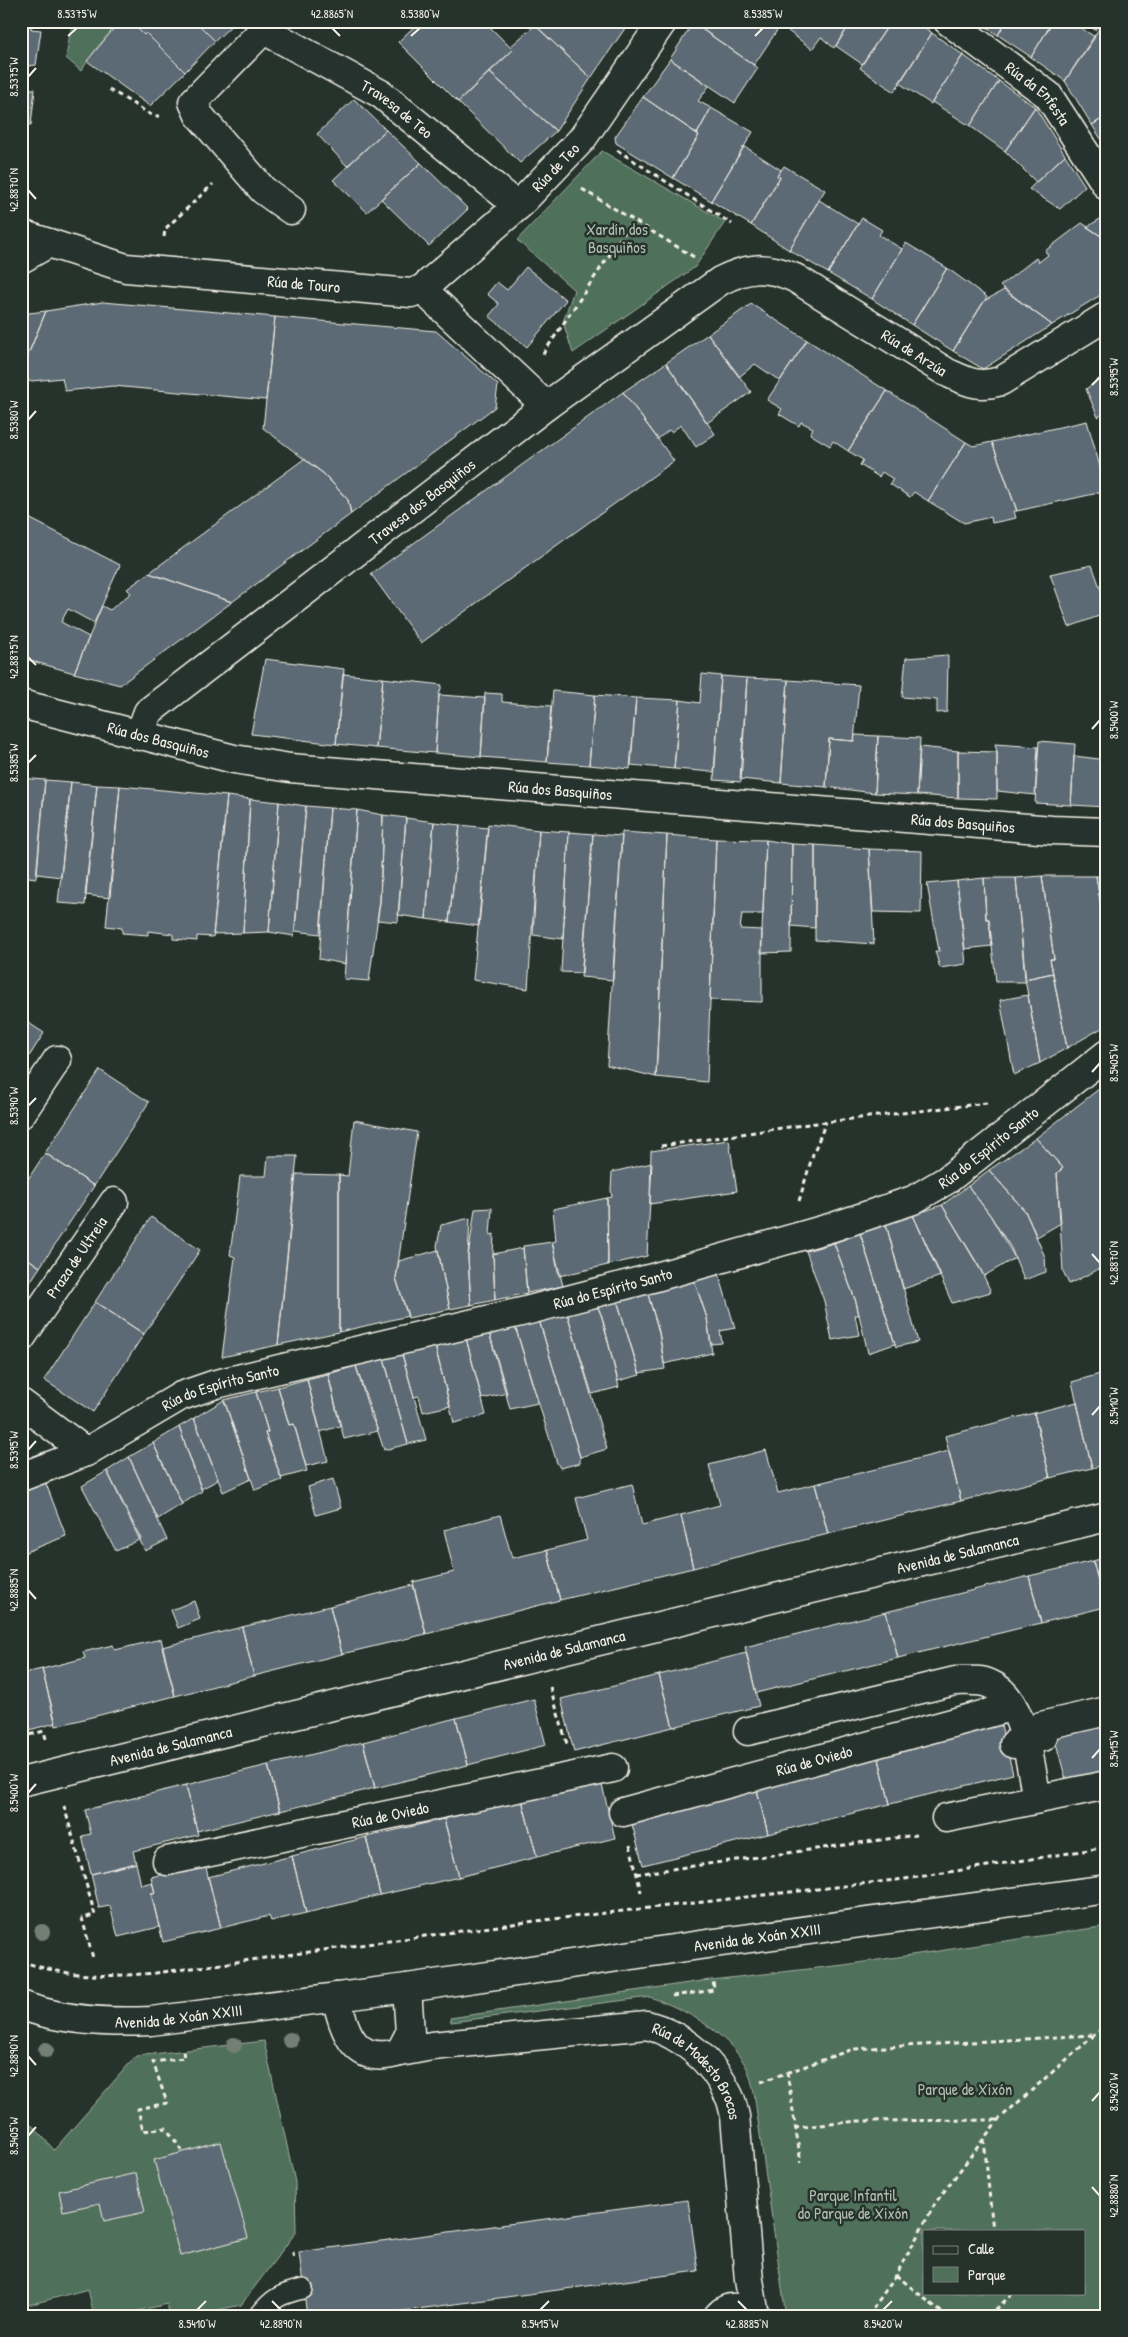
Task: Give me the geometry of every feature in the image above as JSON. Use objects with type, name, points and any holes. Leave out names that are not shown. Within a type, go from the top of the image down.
[{"type":"street","name":"Rúa de Teo","points":[[422,289],[518,206],[588,131],[663,21]]},
{"type":"street","name":"Rúa da Enfesta","points":[[948,21],[1048,95],[1107,186]]},
{"type":"street","name":"Travesa de Teo","points":[[199,115],[193,102],[268,26],[381,94],[518,206]]},
{"type":"street","points":[[199,115],[263,190],[291,210]]},
{"type":"street","name":"Rúa de Touro","points":[[21,234],[126,268],[402,293],[411,293],[422,289]]},
{"type":"street","points":[[21,259],[48,243]]},
{"type":"street","name":"Rúa de Arzúa","points":[[720,281],[737,272],[754,269],[774,270],[786,274],[946,372],[972,384],[985,385],[1001,381],[1107,316]]},
{"type":"street","name":"Travesa dos Basquiños","points":[[139,736],[148,712],[546,406],[720,281]]},
{"type":"street","points":[[422,289],[546,406]]},
{"type":"street","name":"Rúa dos Basquiños","points":[[21,704],[234,759],[290,768],[356,775],[1052,830],[1107,832]]},
{"type":"street","name":"Rúa do Espírito Santo","points":[[86,1452],[181,1396],[216,1384],[525,1311],[647,1280],[833,1227],[913,1200],[947,1180],[1107,1054]]},
{"type":"street","points":[[21,1114],[57,1060]]},
{"type":"street","name":"Praza de Ultreia","points":[[21,1338],[114,1202]]},
{"type":"street","points":[[21,1403],[86,1452]]},
{"type":"street","points":[[21,1478],[86,1452]]},
{"type":"street","name":"Avenida de Salamanca","points":[[21,1782],[1107,1517]]},
{"type":"street","points":[[748,1730],[956,1681],[990,1683],[1004,1692],[1015,1708],[1019,1743],[1038,1799]]},
{"type":"street","name":"Rúa de Oviedo","points":[[623,1812],[1004,1709]]},
{"type":"street","points":[[1019,1743],[1042,1737],[1041,1726],[1107,1711]]},
{"type":"street","name":"Rúa de Oviedo","points":[[167,1861],[613,1768]]},
{"type":"street","points":[[946,1818],[1107,1785]]},
{"type":"street","name":"Avenida de Xoán XXIII","points":[[21,2005],[63,2016],[124,2022],[407,1988],[707,1944],[1107,1889]]},
{"type":"street","points":[[336,1997],[345,2028],[355,2047],[369,2055],[387,2056],[414,2044],[407,1988]]},
{"type":"street","name":"Rúa de Modesto Brocos","points":[[414,2044],[647,2026],[663,2029],[677,2037],[713,2069],[729,2094],[735,2116],[749,2280],[741,2314]]},
{"type":"lane","points":[[259,2316],[275,2298],[286,2292],[303,2289]]},
{"type":"path","points":[[109,89],[153,116],[199,115]]},
{"type":"path","points":[[616,149],[732,224]]},
{"type":"path","points":[[163,243],[165,229],[238,160]]},
{"type":"path","points":[[580,187],[699,260]]},
{"type":"path","points":[[547,345],[633,220]]},
{"type":"path","points":[[661,1146],[826,1122],[994,1102]]},
{"type":"path","points":[[798,1204],[813,1154],[826,1122]]},
{"type":"path","points":[[541,1655],[576,1775]]},
{"type":"path","points":[[21,1737],[44,1731]]},
{"type":"path","points":[[641,1892],[636,1874],[942,1831],[946,1818]]},
{"type":"path","points":[[72,1833],[95,1915],[82,1918],[93,1958]]},
{"type":"path","points":[[21,1961],[45,1970],[80,1976],[109,1977],[527,1922],[905,1878],[1107,1847]]},
{"type":"path","points":[[670,2005],[669,1996],[714,1990],[712,1975]]},
{"type":"path","points":[[868,2316],[896,2275],[936,2202],[998,2120],[1092,2035],[1107,2024]]},
{"type":"path","points":[[753,2085],[853,2049],[1092,2035]]},
{"type":"path","points":[[182,2051],[184,2058],[154,2062],[167,2103],[138,2109],[143,2131],[166,2128],[183,2152]]},
{"type":"path","points":[[787,2072],[794,2128],[801,2163]]},
{"type":"path","points":[[794,2128],[858,2121],[998,2120]]},
{"type":"path","points":[[984,2138],[993,2230]]},
{"type":"path","points":[[896,2275],[946,2316]]},
{"type":"path","points":[[989,2316],[1012,2294]]},
{"type":"green space","points":[[72,21],[120,21],[96,49],[81,71],[66,58]]},
{"type":"green space","name":"Xardín dos Basquiños","points":[[602,151],[725,222],[695,267],[573,353],[563,322],[574,290],[517,240]]},
{"type":"green space","name":"Parque de Xixón","points":[[1107,1926],[1107,2316],[786,2316],[752,2083],[746,2066],[727,2042],[716,2032],[678,2008],[650,1997],[451,2022],[450,2018],[702,1981],[844,1965]]},
{"type":"green space","points":[[264,2041],[295,2182],[296,2232],[241,2305],[190,2316],[170,2316],[167,2304],[115,2316],[94,2316],[88,2289],[21,2307],[21,2118],[35,2128],[54,2150],[136,2056]]},
{"type":"building","points":[[21,21],[32,21],[31,29],[41,30],[36,65],[28,66],[25,89],[35,89],[31,125],[22,124],[21,130]]},
{"type":"building","points":[[120,21],[130,21],[144,35],[146,33],[185,72],[150,106],[87,61]]},
{"type":"building","points":[[130,21],[195,21],[215,41],[185,72],[146,33],[144,35]]},
{"type":"building","points":[[195,21],[236,21],[215,41]]},
{"type":"building","points":[[420,21],[484,21],[513,50],[458,102],[398,42]]},
{"type":"building","points":[[542,21],[630,21],[591,78],[538,28]]},
{"type":"building","points":[[695,21],[773,21],[780,26],[754,65],[693,23]]},
{"type":"building","points":[[795,21],[852,21],[834,48],[821,37],[812,49],[788,31]]},
{"type":"building","points":[[852,21],[891,21],[862,64],[836,46]]},
{"type":"building","points":[[891,21],[916,21],[932,33],[894,92],[860,68]]},
{"type":"building","points":[[978,21],[1006,21],[998,35]]},
{"type":"building","points":[[1006,21],[1053,21],[1031,57],[998,35]]},
{"type":"building","points":[[1053,21],[1070,21],[1095,37],[1065,81],[1031,57]]},
{"type":"building","points":[[1083,21],[1102,21],[1095,30]]},
{"type":"building","points":[[1104,21],[1107,22],[1107,116],[1092,125],[1065,81]]},
{"type":"building","points":[[693,23],[758,68],[735,103],[670,59]]},
{"type":"building","points":[[535,25],[591,78],[556,131],[489,72],[513,50],[510,47]]},
{"type":"building","points":[[932,33],[963,55],[931,104],[899,83]]},
{"type":"building","points":[[963,55],[999,81],[970,126],[932,102]]},
{"type":"building","points":[[670,59],[709,86],[698,101],[711,108],[697,134],[643,97]]},
{"type":"building","points":[[489,72],[556,131],[520,163],[458,102]]},
{"type":"building","points":[[999,81],[1035,107],[1005,151],[970,126]]},
{"type":"building","points":[[643,97],[699,135],[673,178],[616,143],[615,137]]},
{"type":"building","points":[[354,99],[386,130],[347,166],[317,134]]},
{"type":"building","points":[[1035,107],[1065,155],[1036,182],[1005,151]]},
{"type":"building","points":[[711,108],[753,132],[711,201],[673,178],[699,135],[697,134]]},
{"type":"building","points":[[1107,116],[1107,148],[1092,125]]},
{"type":"building","points":[[386,130],[421,163],[367,212],[333,180]]},
{"type":"building","points":[[744,146],[781,170],[777,176],[780,177],[751,225],[711,201]]},
{"type":"building","points":[[1065,155],[1085,186],[1060,209],[1029,189]]},
{"type":"building","points":[[421,163],[468,209],[429,246],[381,199]]},
{"type":"building","points":[[784,166],[825,190],[789,250],[751,225],[780,177],[777,176]]},
{"type":"building","points":[[819,200],[858,224],[828,273],[789,250]]},
{"type":"building","points":[[1105,216],[1107,218],[1107,240],[1087,227]]},
{"type":"building","points":[[862,218],[882,230],[879,235],[902,249],[872,299],[828,273]]},
{"type":"building","points":[[1082,223],[1107,240],[1107,291],[1052,325],[1000,286],[1036,258],[1039,262],[1048,255],[1045,251]]},
{"type":"building","points":[[906,243],[947,268],[912,325],[872,299]]},
{"type":"building","points":[[526,267],[566,300],[527,347],[489,316],[499,304],[487,294],[497,282],[507,290]]},
{"type":"building","points":[[947,268],[987,297],[953,351],[912,325]]},
{"type":"building","points":[[1004,290],[1052,325],[983,369],[953,351],[984,301]]},
{"type":"building","points":[[103,302],[275,317],[266,400],[113,386],[65,391],[62,378],[21,382],[21,372],[46,311]]},
{"type":"building","points":[[751,304],[807,340],[780,381],[755,364],[739,377],[708,334]]},
{"type":"building","points":[[46,311],[21,372],[21,314]]},
{"type":"building","points":[[275,317],[436,331],[498,385],[495,407],[351,514],[348,500],[324,474],[263,428]]},
{"type":"building","points":[[708,334],[751,392],[707,423],[666,363]]},
{"type":"building","points":[[807,340],[887,391],[848,451],[833,441],[830,446],[810,434],[813,428],[801,422],[799,426],[779,414],[782,409],[767,400]]},
{"type":"building","points":[[666,363],[715,434],[696,447],[681,425],[671,432],[669,430],[658,439],[623,392]]},
{"type":"building","points":[[1107,373],[1107,411],[1098,417],[1086,389]]},
{"type":"building","points":[[887,391],[966,442],[928,501],[914,492],[910,497],[890,484],[893,479],[882,472],[879,477],[860,465],[863,460],[848,451]]},
{"type":"building","points":[[623,392],[674,461],[421,643],[371,574]]},
{"type":"building","points":[[1087,421],[1107,491],[1017,511],[992,442]]},
{"type":"building","points":[[966,442],[973,446],[992,442],[1017,511],[1014,511],[1016,518],[992,523],[991,517],[964,523],[928,501]]},
{"type":"building","points":[[304,459],[324,474],[348,500],[351,514],[232,602],[149,573]]},
{"type":"building","points":[[21,514],[120,565],[94,623],[68,609],[61,622],[89,637],[74,673],[21,658]]},
{"type":"building","points":[[1092,565],[1107,607],[1107,613],[1069,627],[1050,574]]},
{"type":"building","points":[[149,573],[232,602],[120,685],[74,673],[102,606],[110,610],[131,593],[127,589]]},
{"type":"building","points":[[948,655],[947,712],[937,713],[937,700],[902,697],[906,658]]},
{"type":"building","points":[[265,659],[344,669],[336,744],[251,734]]},
{"type":"building","points":[[343,674],[383,678],[376,748],[336,744]]},
{"type":"building","points":[[702,674],[721,676],[714,772],[674,769],[680,700],[700,703]]},
{"type":"building","points":[[721,676],[747,678],[741,782],[714,780]]},
{"type":"building","points":[[383,678],[442,685],[439,695],[435,753],[376,748]]},
{"type":"building","points":[[747,678],[788,680],[781,783],[740,779]]},
{"type":"building","points":[[788,680],[859,685],[854,741],[829,739],[826,787],[781,783]]},
{"type":"building","points":[[553,691],[595,695],[589,765],[547,762]]},
{"type":"building","points":[[485,693],[502,694],[502,702],[551,706],[547,762],[481,757]]},
{"type":"building","points":[[439,695],[485,698],[481,757],[435,753]]},
{"type":"building","points":[[595,695],[636,698],[630,769],[589,765]]},
{"type":"building","points":[[636,698],[680,700],[674,769],[631,765]]},
{"type":"building","points":[[855,735],[878,736],[875,793],[826,787],[829,739],[854,741]]},
{"type":"building","points":[[878,736],[920,738],[917,795],[875,793]]},
{"type":"building","points":[[1039,741],[1075,744],[1071,805],[1035,803]]},
{"type":"building","points":[[995,744],[1038,747],[1035,795],[997,791],[997,752]]},
{"type":"building","points":[[920,747],[958,751],[958,798],[917,795]]},
{"type":"building","points":[[958,751],[997,752],[997,799],[958,798]]},
{"type":"building","points":[[1074,756],[1107,760],[1107,807],[1071,805]]},
{"type":"building","points":[[21,778],[45,780],[36,878],[21,876]]},
{"type":"building","points":[[45,780],[71,782],[61,877],[37,874]]},
{"type":"building","points":[[71,782],[97,785],[85,905],[58,903]]},
{"type":"building","points":[[97,785],[120,786],[110,898],[85,895]]},
{"type":"building","points":[[120,786],[227,796],[213,937],[197,936],[197,941],[173,939],[173,934],[148,931],[148,935],[122,933],[122,928],[106,926]]},
{"type":"building","points":[[227,796],[250,799],[243,933],[213,934]]},
{"type":"building","points":[[250,799],[279,802],[269,932],[243,933]]},
{"type":"building","points":[[279,802],[306,806],[294,936],[269,932]]},
{"type":"building","points":[[306,806],[330,808],[320,934],[295,931]]},
{"type":"building","points":[[330,808],[357,810],[345,964],[319,959]]},
{"type":"building","points":[[357,810],[383,815],[380,902],[369,981],[344,979]]},
{"type":"building","points":[[383,815],[406,818],[398,922],[377,920],[380,902]]},
{"type":"building","points":[[406,818],[434,822],[426,919],[398,915]]},
{"type":"building","points":[[434,822],[460,825],[449,922],[426,919]]},
{"type":"building","points":[[488,824],[539,830],[528,989],[473,980]]},
{"type":"building","points":[[460,825],[488,828],[479,926],[449,922]]},
{"type":"building","points":[[539,830],[569,832],[563,939],[533,935]]},
{"type":"building","points":[[569,832],[593,834],[582,973],[561,972]]},
{"type":"building","points":[[622,832],[667,835],[656,1077],[607,1065]]},
{"type":"building","points":[[593,834],[622,836],[613,980],[581,977]]},
{"type":"building","points":[[667,835],[716,839],[707,1082],[656,1077]]},
{"type":"building","points":[[716,839],[766,840],[763,914],[742,914],[740,929],[762,930],[762,1002],[710,1000]]},
{"type":"building","points":[[766,840],[792,844],[791,952],[761,953]]},
{"type":"building","points":[[792,844],[815,845],[815,928],[791,926]]},
{"type":"building","points":[[815,845],[869,849],[874,944],[815,940]]},
{"type":"building","points":[[869,849],[922,851],[921,913],[873,912]]},
{"type":"building","points":[[1042,876],[1096,876],[1107,943],[1107,1025],[1067,1048],[1050,959],[1054,959]]},
{"type":"building","points":[[1042,876],[1054,959],[1050,959],[1053,973],[1025,979],[1016,878]]},
{"type":"building","points":[[1096,876],[1107,876],[1107,943]]},
{"type":"building","points":[[984,878],[1016,878],[1026,982],[996,982],[989,919],[986,919]]},
{"type":"building","points":[[984,878],[986,919],[989,919],[992,946],[965,949],[957,881]]},
{"type":"building","points":[[957,881],[966,964],[940,968],[935,951],[939,951],[927,884]]},
{"type":"building","points":[[1053,973],[1067,1048],[1040,1063],[1025,979]]},
{"type":"building","points":[[1028,995],[1040,1063],[1014,1075],[1000,1000]]},
{"type":"building","points":[[21,1018],[44,1033],[21,1069]]},
{"type":"building","points":[[100,1070],[149,1102],[94,1186],[45,1153]]},
{"type":"building","points":[[1104,1085],[1107,1088],[1107,1265],[1069,1284],[1063,1271],[1057,1173],[1063,1168],[1036,1138]]},
{"type":"building","points":[[354,1120],[417,1132],[396,1278],[408,1316],[339,1332],[339,1175],[348,1176]]},
{"type":"building","points":[[1036,1138],[1063,1168],[1057,1173],[1061,1223],[1037,1237],[1025,1211],[989,1170]]},
{"type":"building","points":[[729,1140],[737,1191],[650,1204],[651,1151]]},
{"type":"building","points":[[45,1153],[94,1186],[40,1267],[21,1254],[21,1190]]},
{"type":"building","points":[[268,1156],[297,1156],[278,1345],[222,1357],[235,1257],[230,1255],[240,1176],[266,1176]]},
{"type":"building","points":[[652,1163],[647,1256],[608,1265],[607,1198],[612,1197],[612,1172]]},
{"type":"building","points":[[989,1170],[1025,1211],[1045,1257],[1046,1272],[1024,1280],[1011,1248],[990,1215],[968,1186]]},
{"type":"building","points":[[296,1174],[339,1175],[339,1332],[278,1345]]},
{"type":"building","points":[[968,1186],[990,1215],[1015,1258],[984,1276],[942,1205]]},
{"type":"building","points":[[607,1198],[608,1265],[559,1276],[552,1242],[556,1241],[553,1209]]},
{"type":"building","points":[[942,1205],[980,1268],[991,1292],[952,1303],[913,1215]]},
{"type":"building","points":[[492,1208],[490,1235],[494,1234],[495,1300],[471,1305],[468,1257],[475,1209]]},
{"type":"building","points":[[913,1215],[941,1276],[903,1289],[886,1224]]},
{"type":"building","points":[[151,1217],[200,1250],[144,1334],[95,1302]]},
{"type":"building","points":[[470,1218],[468,1257],[471,1305],[450,1309],[437,1246],[441,1225]]},
{"type":"building","points":[[886,1224],[918,1342],[896,1347],[860,1233]]},
{"type":"building","points":[[860,1233],[895,1344],[868,1353],[856,1302],[834,1243]]},
{"type":"building","points":[[552,1242],[563,1286],[527,1293],[523,1246]]},
{"type":"building","points":[[834,1243],[856,1302],[859,1315],[855,1315],[859,1335],[832,1340],[824,1301],[806,1251]]},
{"type":"building","points":[[523,1248],[527,1293],[495,1300],[493,1254]]},
{"type":"building","points":[[438,1250],[450,1309],[408,1318],[396,1278],[399,1261]]},
{"type":"building","points":[[21,1254],[40,1267],[21,1296]]},
{"type":"building","points":[[719,1274],[735,1328],[720,1331],[722,1343],[711,1344],[707,1318],[694,1280]]},
{"type":"building","points":[[694,1280],[707,1318],[712,1353],[664,1364],[659,1332],[647,1291]]},
{"type":"building","points":[[647,1291],[659,1332],[665,1369],[639,1373],[617,1300]]},
{"type":"building","points":[[617,1300],[640,1375],[618,1381],[602,1317],[597,1305]]},
{"type":"building","points":[[95,1302],[144,1334],[93,1412],[44,1380]]},
{"type":"building","points":[[597,1305],[602,1317],[619,1387],[592,1394],[567,1313]]},
{"type":"building","points":[[567,1313],[607,1449],[580,1457],[539,1320]]},
{"type":"building","points":[[539,1320],[580,1457],[580,1463],[560,1468],[515,1326]]},
{"type":"building","points":[[515,1326],[538,1403],[510,1409],[489,1332]]},
{"type":"building","points":[[489,1332],[507,1393],[482,1399],[466,1338]]},
{"type":"building","points":[[466,1338],[486,1415],[454,1423],[435,1346]]},
{"type":"building","points":[[435,1346],[450,1406],[423,1412],[419,1396],[414,1397],[402,1354]]},
{"type":"building","points":[[402,1354],[426,1440],[408,1444],[384,1359]]},
{"type":"building","points":[[384,1359],[408,1444],[384,1450],[356,1366]]},
{"type":"building","points":[[356,1366],[370,1414],[378,1431],[344,1439],[328,1374]]},
{"type":"building","points":[[1107,1372],[1107,1393],[1101,1395],[1107,1415],[1107,1464],[1092,1468],[1072,1382]]},
{"type":"building","points":[[328,1374],[340,1426],[320,1432],[307,1379]]},
{"type":"building","points":[[307,1379],[328,1461],[306,1466],[294,1424],[289,1425],[278,1387]]},
{"type":"building","points":[[278,1387],[289,1425],[294,1424],[307,1471],[281,1478],[265,1433],[268,1432],[256,1392]]},
{"type":"building","points":[[256,1392],[268,1432],[265,1433],[282,1480],[255,1490],[224,1400]]},
{"type":"building","points":[[224,1400],[251,1479],[223,1492],[194,1418]]},
{"type":"building","points":[[1077,1402],[1092,1468],[1050,1478],[1034,1413]]},
{"type":"building","points":[[1034,1413],[1050,1478],[961,1501],[945,1436]]},
{"type":"building","points":[[194,1418],[218,1480],[201,1489],[179,1427]]},
{"type":"building","points":[[179,1427],[202,1491],[182,1504],[153,1443]]},
{"type":"building","points":[[153,1443],[182,1504],[158,1519],[129,1457]]},
{"type":"building","points":[[766,1450],[778,1493],[815,1484],[828,1534],[693,1568],[681,1515],[720,1505],[709,1465]]},
{"type":"building","points":[[949,1451],[961,1501],[828,1534],[815,1484]]},
{"type":"building","points":[[129,1457],[167,1540],[145,1551],[107,1471]]},
{"type":"building","points":[[107,1471],[141,1539],[116,1551],[82,1486]]},
{"type":"building","points":[[333,1479],[341,1508],[316,1515],[308,1487]]},
{"type":"building","points":[[45,1481],[66,1536],[21,1554],[21,1491]]},
{"type":"building","points":[[632,1484],[642,1525],[681,1515],[693,1568],[560,1600],[547,1550],[587,1540],[576,1498]]},
{"type":"building","points":[[500,1515],[512,1558],[547,1550],[560,1600],[426,1634],[413,1582],[454,1572],[444,1530]]},
{"type":"building","points":[[1107,1557],[1107,1606],[1105,1607],[1093,1561]]},
{"type":"building","points":[[1093,1561],[1105,1607],[1041,1623],[1029,1576]]},
{"type":"building","points":[[1029,1576],[1041,1623],[898,1658],[886,1612]]},
{"type":"building","points":[[413,1585],[426,1634],[342,1654],[330,1606]]},
{"type":"building","points":[[194,1601],[200,1619],[178,1628],[171,1610]]},
{"type":"building","points":[[330,1606],[342,1654],[254,1676],[242,1627]]},
{"type":"building","points":[[886,1612],[898,1658],[756,1693],[745,1647]]},
{"type":"building","points":[[242,1627],[254,1676],[175,1696],[162,1647]]},
{"type":"building","points":[[161,1639],[175,1696],[56,1726],[42,1669],[85,1658],[83,1652],[113,1645],[115,1650]]},
{"type":"building","points":[[746,1653],[759,1706],[673,1727],[659,1675]]},
{"type":"building","points":[[42,1669],[56,1723],[21,1732],[21,1674]]},
{"type":"building","points":[[659,1675],[673,1727],[574,1752],[561,1699]]},
{"type":"building","points":[[534,1699],[546,1745],[468,1765],[456,1718]]},
{"type":"building","points":[[456,1718],[468,1765],[375,1788],[363,1742]]},
{"type":"building","points":[[1107,1718],[1107,1774],[1067,1784],[1053,1732]]},
{"type":"building","points":[[1000,1721],[1013,1774],[890,1804],[877,1751]]},
{"type":"building","points":[[363,1742],[375,1788],[280,1811],[268,1765]]},
{"type":"building","points":[[877,1751],[890,1804],[768,1834],[755,1782]]},
{"type":"building","points":[[268,1765],[280,1811],[197,1831],[186,1785]]},
{"type":"building","points":[[601,1781],[615,1838],[537,1857],[522,1800]]},
{"type":"building","points":[[755,1782],[768,1834],[643,1865],[629,1813]]},
{"type":"building","points":[[186,1785],[198,1835],[133,1851],[136,1863],[91,1874],[82,1836],[91,1834],[85,1810]]},
{"type":"building","points":[[522,1800],[537,1857],[459,1877],[444,1819]]},
{"type":"building","points":[[444,1819],[459,1877],[380,1895],[366,1837]]},
{"type":"building","points":[[366,1837],[380,1895],[306,1913],[292,1856]]},
{"type":"building","points":[[292,1856],[306,1913],[271,1921],[269,1916],[221,1928],[208,1877]]},
{"type":"building","points":[[136,1863],[141,1885],[152,1882],[155,1893],[151,1893],[159,1927],[118,1937],[110,1906],[99,1908],[91,1874]]},
{"type":"building","points":[[205,1864],[221,1928],[163,1942],[151,1893],[155,1893],[151,1877]]},
{"type":"building","points":[[221,2142],[248,2238],[180,2256],[154,2160]]},
{"type":"building","points":[[136,2173],[145,2212],[104,2221],[100,2203],[63,2211],[59,2191]]},
{"type":"building","points":[[688,2200],[698,2271],[366,2316],[307,2316],[299,2252]]},
{"type":"park label","name":"Parque Infantil do Parque de Xixón","points":[[853,2204]]}]
